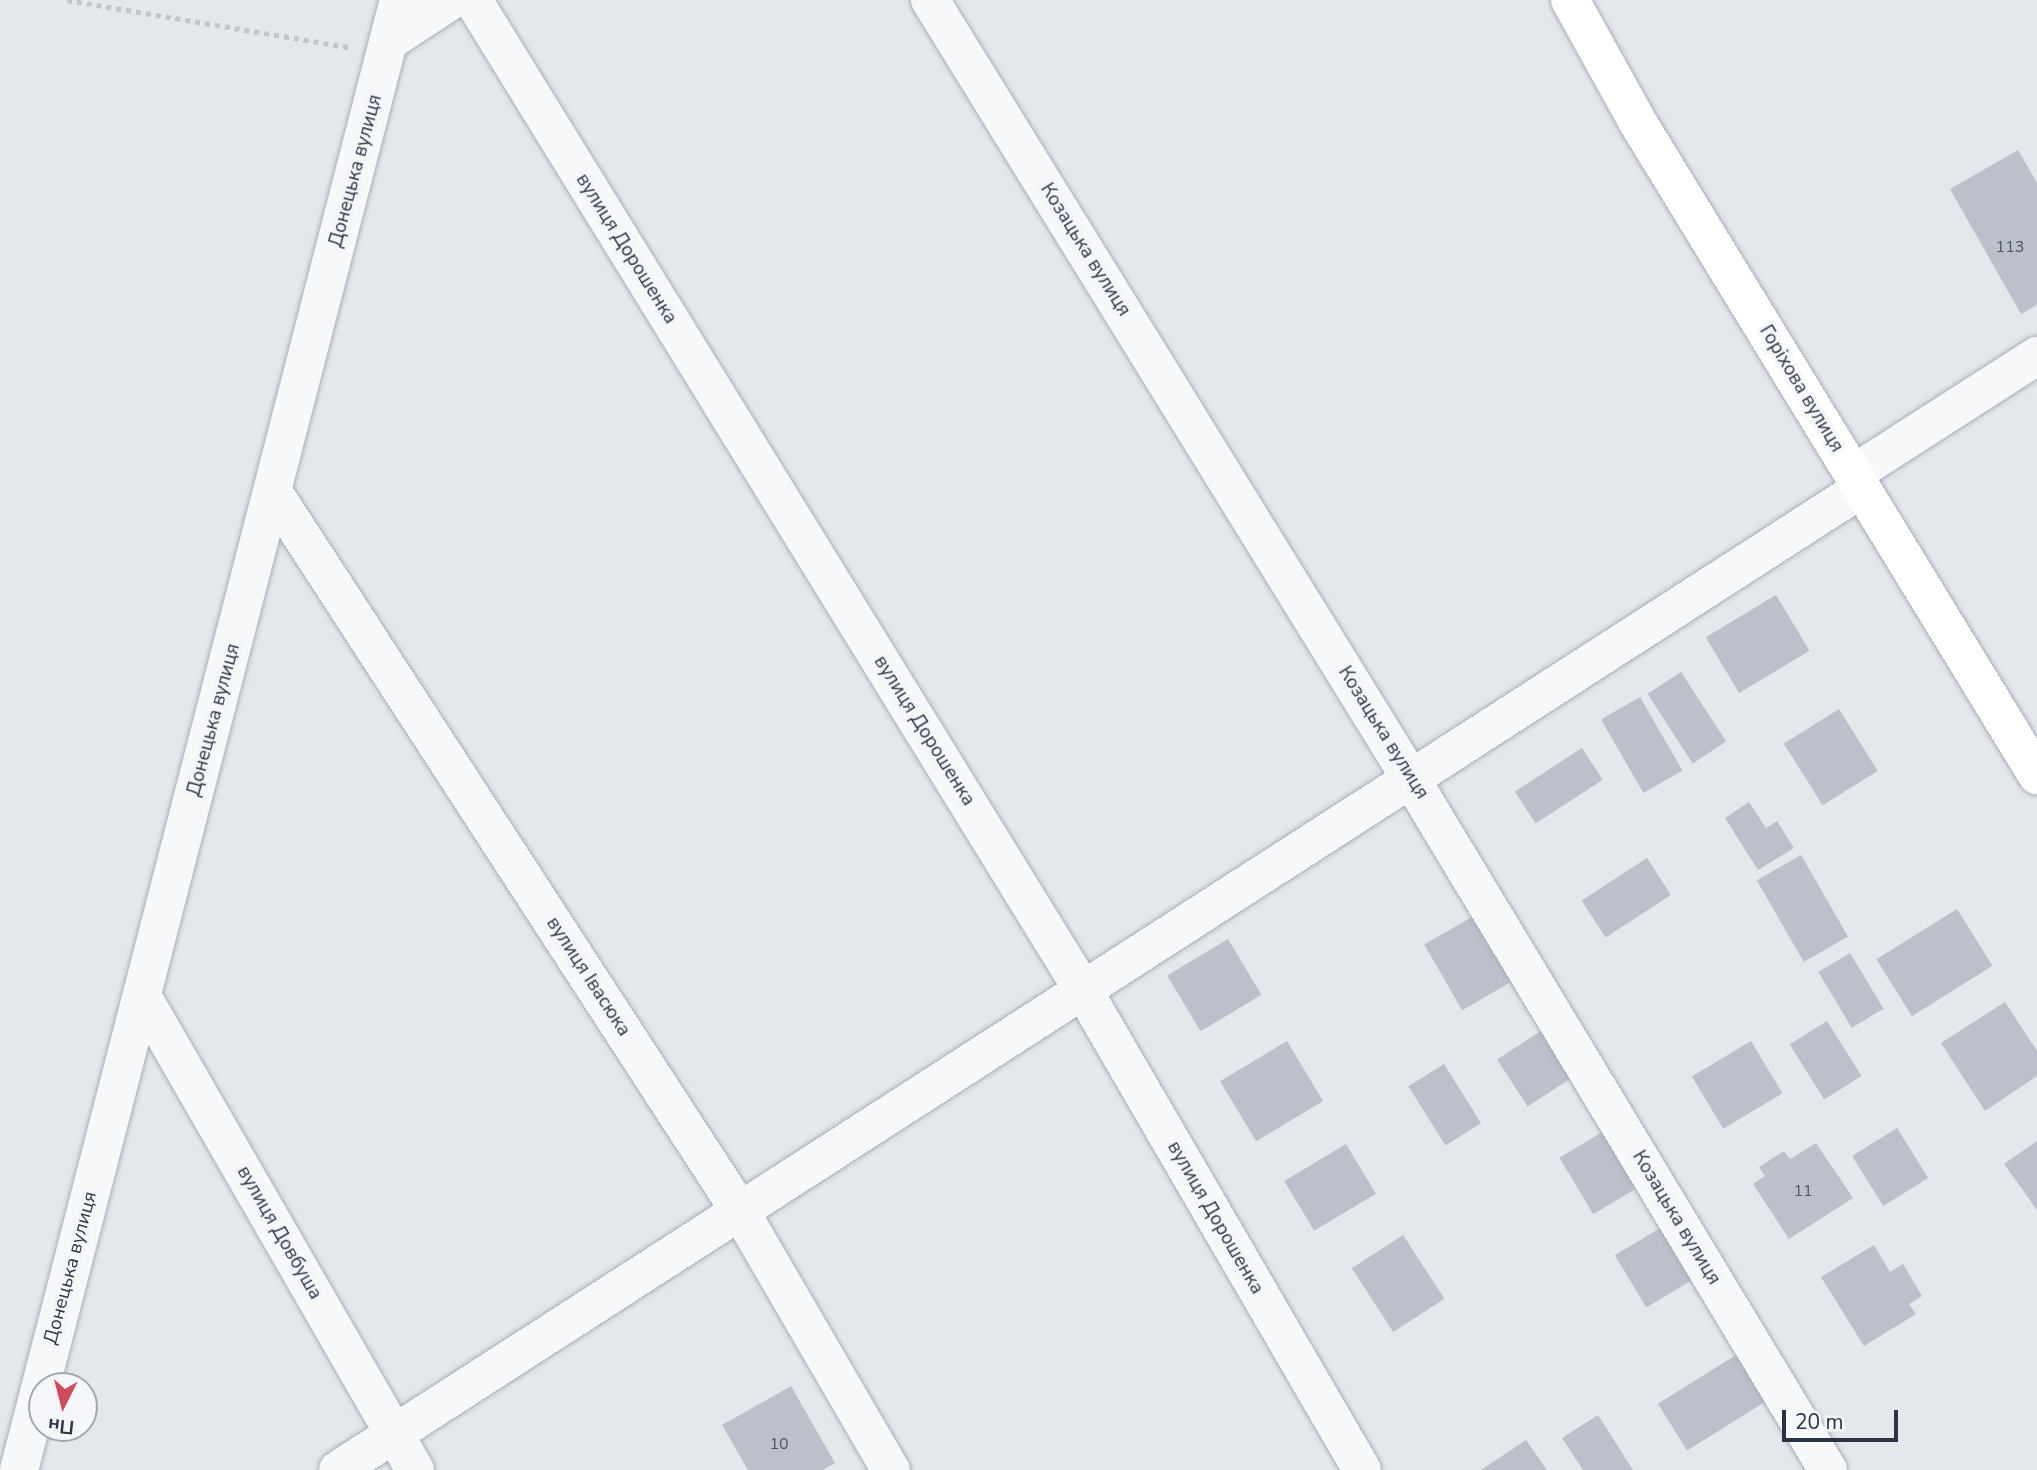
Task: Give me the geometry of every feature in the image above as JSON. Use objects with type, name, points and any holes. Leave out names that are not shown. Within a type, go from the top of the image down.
[{"type":"main road","name":"Горіхова вулиця","points":[[1570,0],[1637,121],[2037,775]]},
{"type":"street","name":"Донецька вулиця","points":[[19,1470],[399,0]]},
{"type":"street","points":[[389,47],[452,0]]},
{"type":"street","name":"вулиця Дорошенка","points":[[473,0],[1083,990],[1362,1470]]},
{"type":"street","name":"Козацька вулиця","points":[[930,0],[1411,779],[1828,1470]]},
{"type":"street","points":[[338,1470],[1411,779],[1857,481],[2037,356]]},
{"type":"street","name":"вулиця Івасюка","points":[[273,492],[740,1211],[891,1470]]},
{"type":"street","name":"вулиця Довбуша","points":[[142,996],[415,1470]]},
{"type":"path","points":[[66,0],[389,47]]},
{"type":"building","points":[[2018,150],[2037,183],[2037,305],[2021,314],[1950,189]]},
{"type":"building","points":[[1776,595],[1809,651],[1739,693],[1706,637]]},
{"type":"building","points":[[1681,672],[1726,742],[1693,763],[1647,694]]},
{"type":"building","points":[[1640,697],[1682,771],[1644,793],[1601,720]]},
{"type":"building","points":[[1839,709],[1878,771],[1823,805],[1784,743]]},
{"type":"building","points":[[1582,748],[1603,780],[1536,823],[1515,792]]},
{"type":"building","points":[[1749,802],[1766,828],[1777,821],[1794,848],[1758,870],[1725,818]]},
{"type":"building","points":[[1801,855],[1848,936],[1804,962],[1757,880]]},
{"type":"building","points":[[1647,858],[1671,895],[1606,937],[1582,900]]},
{"type":"building","points":[[1957,909],[1993,966],[1912,1016],[1876,959]]},
{"type":"building","points":[[1477,914],[1515,980],[1462,1010],[1424,944]]},
{"type":"building","points":[[1228,939],[1261,995],[1201,1031],[1167,976]]},
{"type":"building","points":[[1850,953],[1883,1009],[1852,1028],[1818,972]]},
{"type":"building","points":[[2005,1002],[2037,1051],[2037,1076],[1985,1111],[1941,1043]]},
{"type":"building","points":[[1827,1021],[1861,1076],[1824,1099],[1790,1044]]},
{"type":"building","points":[[1544,1029],[1574,1076],[1528,1106],[1497,1059]]},
{"type":"building","points":[[1287,1041],[1323,1101],[1256,1141],[1220,1081]]},
{"type":"building","points":[[1751,1041],[1782,1093],[1723,1129],[1692,1077]]},
{"type":"building","points":[[1444,1064],[1481,1123],[1445,1146],[1408,1086]]},
{"type":"building","points":[[1897,1128],[1928,1178],[1883,1206],[1852,1156]]},
{"type":"building","points":[[1604,1131],[1638,1188],[1593,1214],[1559,1158]]},
{"type":"building","points":[[2037,1141],[2037,1210],[2004,1164]]},
{"type":"building","points":[[1816,1143],[1853,1198],[1789,1239],[1753,1184],[1765,1176],[1759,1167],[1784,1151],[1790,1159]]},
{"type":"building","points":[[1346,1144],[1376,1194],[1314,1231],[1284,1181]]},
{"type":"building","points":[[1662,1227],[1693,1279],[1646,1308],[1615,1255]]},
{"type":"building","points":[[1403,1235],[1444,1299],[1393,1332],[1352,1268]]},
{"type":"building","points":[[1874,1245],[1890,1272],[1903,1264],[1922,1296],[1909,1304],[1916,1314],[1864,1346],[1821,1277]]},
{"type":"building","points":[[1736,1355],[1765,1402],[1687,1450],[1658,1404]]},
{"type":"building","points":[[791,1386],[835,1463],[823,1470],[748,1470],[722,1425]]},
{"type":"building","points":[[1598,1415],[1633,1470],[1583,1470],[1562,1438]]},
{"type":"building","points":[[1526,1440],[1547,1470],[1481,1470]]}]
